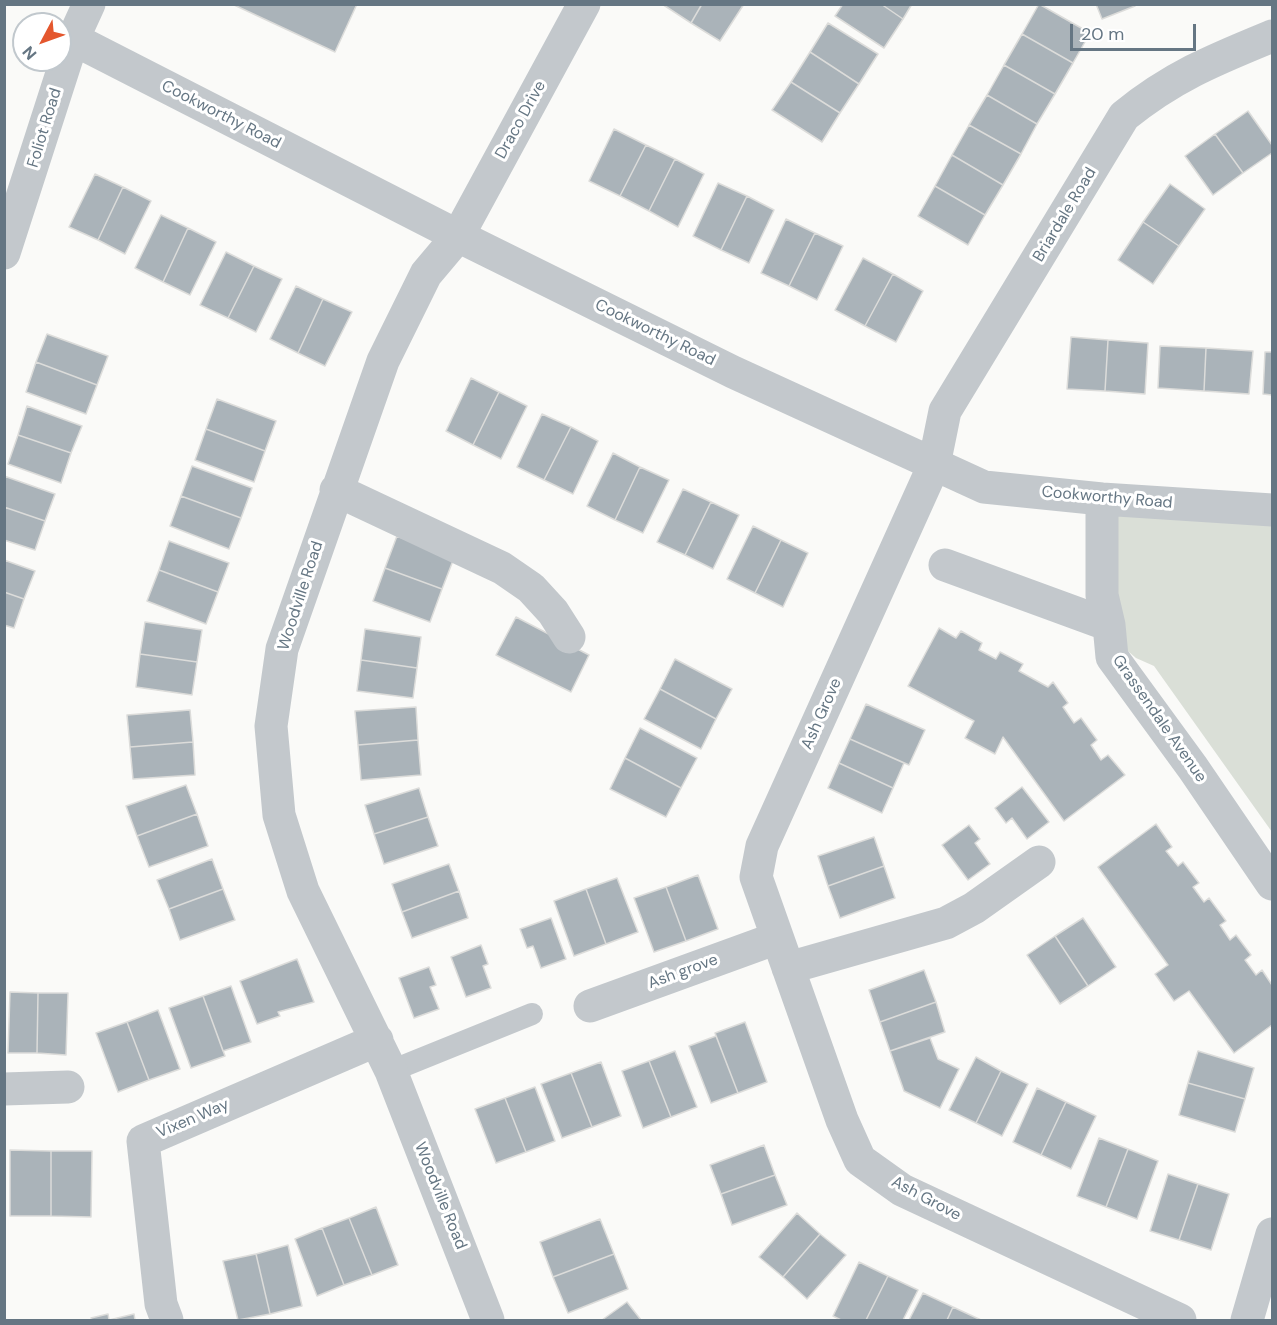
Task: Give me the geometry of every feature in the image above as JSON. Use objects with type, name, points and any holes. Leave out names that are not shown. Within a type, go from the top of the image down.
[{"type":"street","name":"Foliot Road","points":[[4,253],[73,39],[89,4]]},
{"type":"street","name":"Draco Drive","points":[[458,236],[584,4]]},
{"type":"street","name":"Briardale Road","points":[[933,465],[945,411],[1124,116],[1157,90],[1210,61],[1272,36]]},
{"type":"street","name":"Cookworthy Road","points":[[73,39],[458,236],[733,372],[984,487],[1102,499],[1272,510]]},
{"type":"street","name":"Woodville Road","points":[[458,236],[426,274],[383,361],[282,649],[271,726],[279,815],[303,891],[391,1071],[488,1320]]},
{"type":"street","name":"Ash Grove","points":[[933,465],[762,846],[756,877],[842,1120],[860,1160],[902,1190],[1180,1320]]},
{"type":"street","points":[[336,490],[502,568],[531,588],[553,612],[568,637]]},
{"type":"street","name":"Grassendale Avenue","points":[[1102,499],[1102,595],[1109,625],[1112,657],[1193,768],[1272,884]]},
{"type":"street","points":[[945,565],[1109,625]]},
{"type":"street","points":[[783,953],[946,923],[974,908],[1038,862]]},
{"type":"street","name":"Ash grove","points":[[590,1006],[783,953]]},
{"type":"street","name":"Vixen Way","points":[[167,1320],[161,1304],[143,1141],[377,1040]]},
{"type":"street","points":[[4,1089],[68,1087]]},
{"type":"street","points":[[1247,1320],[1266,1280],[1272,1234]]},
{"type":"lane","points":[[391,1071],[532,1014]]},
{"type":"shaded area","points":[[1115,506],[1272,516],[1272,832],[1154,666],[1136,658],[1116,641]]},
{"type":"building","points":[[232,4],[357,4],[335,52]]},
{"type":"building","points":[[662,4],[702,4],[691,23]]},
{"type":"building","points":[[702,4],[744,4],[720,41],[691,23]]},
{"type":"building","points":[[843,4],[881,4],[903,19],[884,48],[835,16]]},
{"type":"building","points":[[881,4],[912,4],[903,19]]},
{"type":"building","points":[[1039,4],[1090,33],[1073,63],[1022,34]]},
{"type":"building","points":[[1096,4],[1134,4],[1135,6],[1102,19]]},
{"type":"building","points":[[828,23],[878,54],[859,84],[810,52]]},
{"type":"building","points":[[1022,34],[1073,63],[1055,94],[1004,65]]},
{"type":"building","points":[[810,52],[859,84],[840,113],[791,82]]},
{"type":"building","points":[[1004,65],[1055,94],[1037,124],[987,95]]},
{"type":"building","points":[[791,82],[840,113],[822,142],[772,110]]},
{"type":"building","points":[[987,95],[1037,124],[1021,154],[969,125]]},
{"type":"building","points":[[1248,111],[1272,145],[1272,153],[1243,173],[1215,134]]},
{"type":"building","points":[[969,125],[1021,154],[1003,185],[952,155]]},
{"type":"building","points":[[614,129],[646,145],[620,196],[589,181]]},
{"type":"building","points":[[1215,134],[1243,173],[1213,195],[1185,156]]},
{"type":"building","points":[[646,145],[675,159],[649,211],[620,196]]},
{"type":"building","points":[[952,155],[1003,185],[985,215],[935,186]]},
{"type":"building","points":[[675,159],[704,174],[678,227],[649,211]]},
{"type":"building","points":[[95,174],[123,187],[98,240],[69,227]]},
{"type":"building","points":[[718,183],[747,196],[721,250],[693,236]]},
{"type":"building","points":[[1170,184],[1205,209],[1179,246],[1143,222]]},
{"type":"building","points":[[935,186],[985,215],[968,245],[918,216]]},
{"type":"building","points":[[123,187],[151,201],[125,254],[98,240]]},
{"type":"building","points":[[747,196],[774,210],[749,263],[721,250]]},
{"type":"building","points":[[161,215],[188,228],[163,282],[135,268]]},
{"type":"building","points":[[786,219],[815,233],[789,286],[761,273]]},
{"type":"building","points":[[1143,222],[1179,246],[1153,284],[1118,260]]},
{"type":"building","points":[[188,228],[216,242],[190,295],[163,282]]},
{"type":"building","points":[[815,233],[843,246],[817,300],[789,286]]},
{"type":"building","points":[[226,252],[254,266],[228,318],[200,305]]},
{"type":"building","points":[[863,258],[893,274],[865,326],[835,310]]},
{"type":"building","points":[[254,266],[282,279],[256,332],[228,318]]},
{"type":"building","points":[[893,274],[923,291],[896,342],[865,326]]},
{"type":"building","points":[[296,286],[323,299],[298,353],[270,339]]},
{"type":"building","points":[[323,299],[352,312],[325,366],[298,353]]},
{"type":"building","points":[[47,334],[108,356],[97,385],[36,362]]},
{"type":"building","points":[[1071,337],[1108,340],[1105,391],[1067,389]]},
{"type":"building","points":[[1108,340],[1148,343],[1145,394],[1105,391]]},
{"type":"building","points":[[1160,346],[1206,348],[1204,391],[1158,388]]},
{"type":"building","points":[[1206,348],[1253,351],[1249,394],[1204,391]]},
{"type":"building","points":[[1265,352],[1272,352],[1272,395],[1263,394]]},
{"type":"building","points":[[36,362],[97,385],[86,414],[26,392]]},
{"type":"building","points":[[471,378],[499,392],[473,445],[446,431]]},
{"type":"building","points":[[499,392],[527,406],[501,459],[473,445]]},
{"type":"building","points":[[217,399],[276,421],[265,451],[206,429]]},
{"type":"building","points":[[27,406],[82,426],[71,453],[18,435]]},
{"type":"building","points":[[542,414],[571,427],[544,480],[517,467]]},
{"type":"building","points":[[571,427],[598,441],[573,494],[544,480]]},
{"type":"building","points":[[206,429],[265,451],[254,482],[195,460]]},
{"type":"building","points":[[18,435],[71,453],[61,483],[8,464]]},
{"type":"building","points":[[613,453],[640,467],[615,520],[587,506]]},
{"type":"building","points":[[192,466],[252,488],[241,518],[181,496]]},
{"type":"building","points":[[640,467],[669,480],[643,533],[615,520]]},
{"type":"building","points":[[4,476],[55,494],[45,521],[4,507]]},
{"type":"building","points":[[683,489],[711,502],[685,555],[657,542]]},
{"type":"building","points":[[181,496],[241,518],[229,549],[170,526]]},
{"type":"building","points":[[711,502],[739,515],[713,569],[685,555]]},
{"type":"building","points":[[4,507],[45,521],[35,550],[4,540]]},
{"type":"building","points":[[753,526],[781,540],[755,593],[727,579]]},
{"type":"building","points":[[397,536],[454,558],[442,589],[385,568]]},
{"type":"building","points":[[781,540],[808,553],[783,607],[755,593]]},
{"type":"building","points":[[169,541],[229,563],[218,592],[159,570]]},
{"type":"building","points":[[4,560],[35,571],[24,599],[4,592]]},
{"type":"building","points":[[385,568],[442,589],[430,622],[373,601]]},
{"type":"building","points":[[159,570],[218,592],[206,624],[147,601]]},
{"type":"building","points":[[4,592],[24,599],[14,628],[4,625]]},
{"type":"building","points":[[516,617],[589,655],[571,692],[496,655]]},
{"type":"building","points":[[145,622],[202,630],[197,662],[140,654]]},
{"type":"building","points":[[939,628],[956,638],[961,631],[982,643],[979,650],[996,659],[1000,652],[1023,664],[1019,671],[1048,687],[1053,682],[1068,703],[1063,707],[1074,723],[1081,718],[1097,740],[1091,745],[1101,760],[1108,755],[1125,775],[1064,821],[1003,737],[995,754],[965,738],[974,721],[908,686]]},
{"type":"building","points":[[365,629],[421,637],[417,668],[361,660]]},
{"type":"building","points":[[140,654],[197,662],[192,695],[136,687]]},
{"type":"building","points":[[675,659],[732,689],[716,719],[660,689]]},
{"type":"building","points":[[361,660],[417,668],[413,698],[357,691]]},
{"type":"building","points":[[660,689],[716,719],[701,749],[644,719]]},
{"type":"building","points":[[866,704],[925,730],[909,765],[850,739]]},
{"type":"building","points":[[416,707],[418,740],[358,745],[355,711]]},
{"type":"building","points":[[190,710],[193,742],[130,747],[127,715]]},
{"type":"building","points":[[640,728],[697,758],[681,788],[625,758]]},
{"type":"building","points":[[850,739],[904,763],[893,788],[839,763]]},
{"type":"building","points":[[418,740],[421,775],[361,780],[358,745]]},
{"type":"building","points":[[193,742],[195,775],[133,779],[130,747]]},
{"type":"building","points":[[625,758],[681,788],[666,817],[610,789]]},
{"type":"building","points":[[839,763],[893,788],[882,813],[828,788]]},
{"type":"building","points":[[186,785],[197,814],[137,836],[126,806]]},
{"type":"building","points":[[1022,787],[1049,822],[1027,839],[1012,818],[1006,823],[995,808]]},
{"type":"building","points":[[419,788],[428,817],[374,834],[365,805]]},
{"type":"building","points":[[197,814],[208,846],[149,867],[137,836]]},
{"type":"building","points":[[428,817],[438,846],[384,864],[374,834]]},
{"type":"building","points":[[1156,824],[1172,847],[1166,851],[1178,866],[1183,862],[1199,883],[1193,887],[1204,902],[1209,898],[1226,921],[1220,925],[1230,940],[1236,935],[1251,955],[1245,960],[1256,975],[1262,970],[1272,985],[1272,1025],[1234,1053],[1189,991],[1174,1001],[1155,974],[1168,965],[1098,867]]},
{"type":"building","points":[[969,825],[980,839],[975,843],[990,864],[968,880],[942,845]]},
{"type":"building","points":[[874,837],[884,866],[828,886],[818,856]]},
{"type":"building","points":[[212,859],[223,889],[169,909],[157,880]]},
{"type":"building","points":[[449,864],[459,891],[402,912],[392,884]]},
{"type":"building","points":[[884,866],[895,898],[840,918],[828,886]]},
{"type":"building","points":[[698,875],[718,929],[686,941],[666,887]]},
{"type":"building","points":[[617,878],[638,932],[606,944],[586,889]]},
{"type":"building","points":[[666,887],[686,941],[654,952],[634,898]]},
{"type":"building","points":[[223,889],[235,920],[180,940],[169,909]]},
{"type":"building","points":[[586,889],[606,944],[574,956],[554,901]]},
{"type":"building","points":[[459,891],[468,918],[412,938],[402,912]]},
{"type":"building","points":[[551,918],[566,959],[541,968],[533,946],[527,948],[520,929]]},
{"type":"building","points":[[1083,918],[1116,967],[1088,986],[1055,936]]},
{"type":"building","points":[[1055,936],[1088,986],[1060,1004],[1027,955]]},
{"type":"building","points":[[481,945],[488,964],[483,966],[491,988],[466,997],[451,957]]},
{"type":"building","points":[[297,959],[314,1002],[278,1012],[280,1016],[257,1024],[240,981]]},
{"type":"building","points":[[429,967],[436,985],[430,987],[439,1009],[414,1018],[399,978]]},
{"type":"building","points":[[924,970],[936,1002],[880,1022],[869,990]]},
{"type":"building","points":[[231,986],[251,1042],[223,1051],[203,996]]},
{"type":"building","points":[[10,992],[38,993],[37,1053],[8,1053]]},
{"type":"building","points":[[38,993],[68,993],[66,1055],[37,1053]]},
{"type":"building","points":[[203,996],[225,1056],[191,1068],[169,1008]]},
{"type":"building","points":[[936,1002],[945,1032],[890,1051],[880,1022]]},
{"type":"building","points":[[158,1010],[180,1069],[149,1080],[127,1022]]},
{"type":"building","points":[[127,1022],[149,1080],[118,1092],[96,1033]]},
{"type":"building","points":[[745,1022],[767,1082],[738,1093],[715,1033]]},
{"type":"building","points":[[716,1036],[738,1093],[711,1103],[689,1046]]},
{"type":"building","points":[[930,1038],[938,1059],[959,1069],[940,1108],[904,1091],[890,1051]]},
{"type":"building","points":[[675,1051],[697,1107],[671,1117],[649,1061]]},
{"type":"building","points":[[1198,1051],[1254,1068],[1245,1099],[1188,1083]]},
{"type":"building","points":[[976,1057],[1001,1071],[976,1123],[949,1110]]},
{"type":"building","points":[[649,1061],[671,1117],[643,1128],[622,1071]]},
{"type":"building","points":[[601,1062],[621,1116],[592,1127],[571,1073]]},
{"type":"building","points":[[1001,1071],[1028,1084],[1002,1136],[976,1123]]},
{"type":"building","points":[[571,1073],[592,1127],[562,1138],[541,1084]]},
{"type":"building","points":[[1188,1083],[1245,1099],[1235,1132],[1179,1115]]},
{"type":"building","points":[[535,1087],[555,1141],[526,1152],[505,1098]]},
{"type":"building","points":[[1037,1088],[1066,1102],[1041,1155],[1013,1142]]},
{"type":"building","points":[[505,1098],[526,1152],[496,1163],[475,1109]]},
{"type":"building","points":[[1066,1102],[1096,1116],[1071,1169],[1041,1155]]},
{"type":"building","points":[[1099,1138],[1128,1149],[1106,1207],[1077,1196]]},
{"type":"building","points":[[764,1145],[775,1175],[721,1194],[710,1165]]},
{"type":"building","points":[[1128,1149],[1158,1161],[1137,1219],[1106,1207]]},
{"type":"building","points":[[10,1150],[51,1151],[51,1216],[10,1216]]},
{"type":"building","points":[[51,1151],[92,1151],[91,1217],[51,1216]]},
{"type":"building","points":[[1168,1174],[1198,1184],[1179,1240],[1150,1231]]},
{"type":"building","points":[[775,1175],[787,1205],[732,1225],[721,1194]]},
{"type":"building","points":[[1198,1184],[1229,1194],[1211,1250],[1179,1240]]},
{"type":"building","points":[[376,1207],[398,1265],[372,1275],[349,1218]]},
{"type":"building","points":[[797,1213],[820,1234],[783,1277],[759,1257]]},
{"type":"building","points":[[349,1218],[372,1275],[344,1285],[322,1228]]},
{"type":"building","points":[[600,1219],[614,1254],[553,1277],[540,1242]]},
{"type":"building","points":[[322,1228],[344,1285],[317,1296],[295,1239]]},
{"type":"building","points":[[820,1234],[846,1255],[807,1299],[783,1277]]},
{"type":"building","points":[[288,1245],[302,1306],[270,1314],[256,1254]]},
{"type":"building","points":[[256,1254],[270,1314],[238,1320],[223,1261]]},
{"type":"building","points":[[614,1254],[628,1289],[568,1313],[553,1277]]},
{"type":"building","points":[[859,1262],[888,1276],[866,1320],[841,1320],[833,1316]]},
{"type":"building","points":[[888,1276],[918,1290],[903,1320],[866,1320]]},
{"type":"building","points":[[923,1293],[953,1307],[947,1320],[909,1320]]},
{"type":"building","points":[[627,1302],[641,1320],[602,1320]]},
{"type":"building","points":[[953,1307],[981,1320],[947,1320]]},
{"type":"building","points":[[108,1314],[109,1320],[92,1320],[91,1318]]},
{"type":"building","points":[[134,1314],[135,1320],[109,1320]]}]
